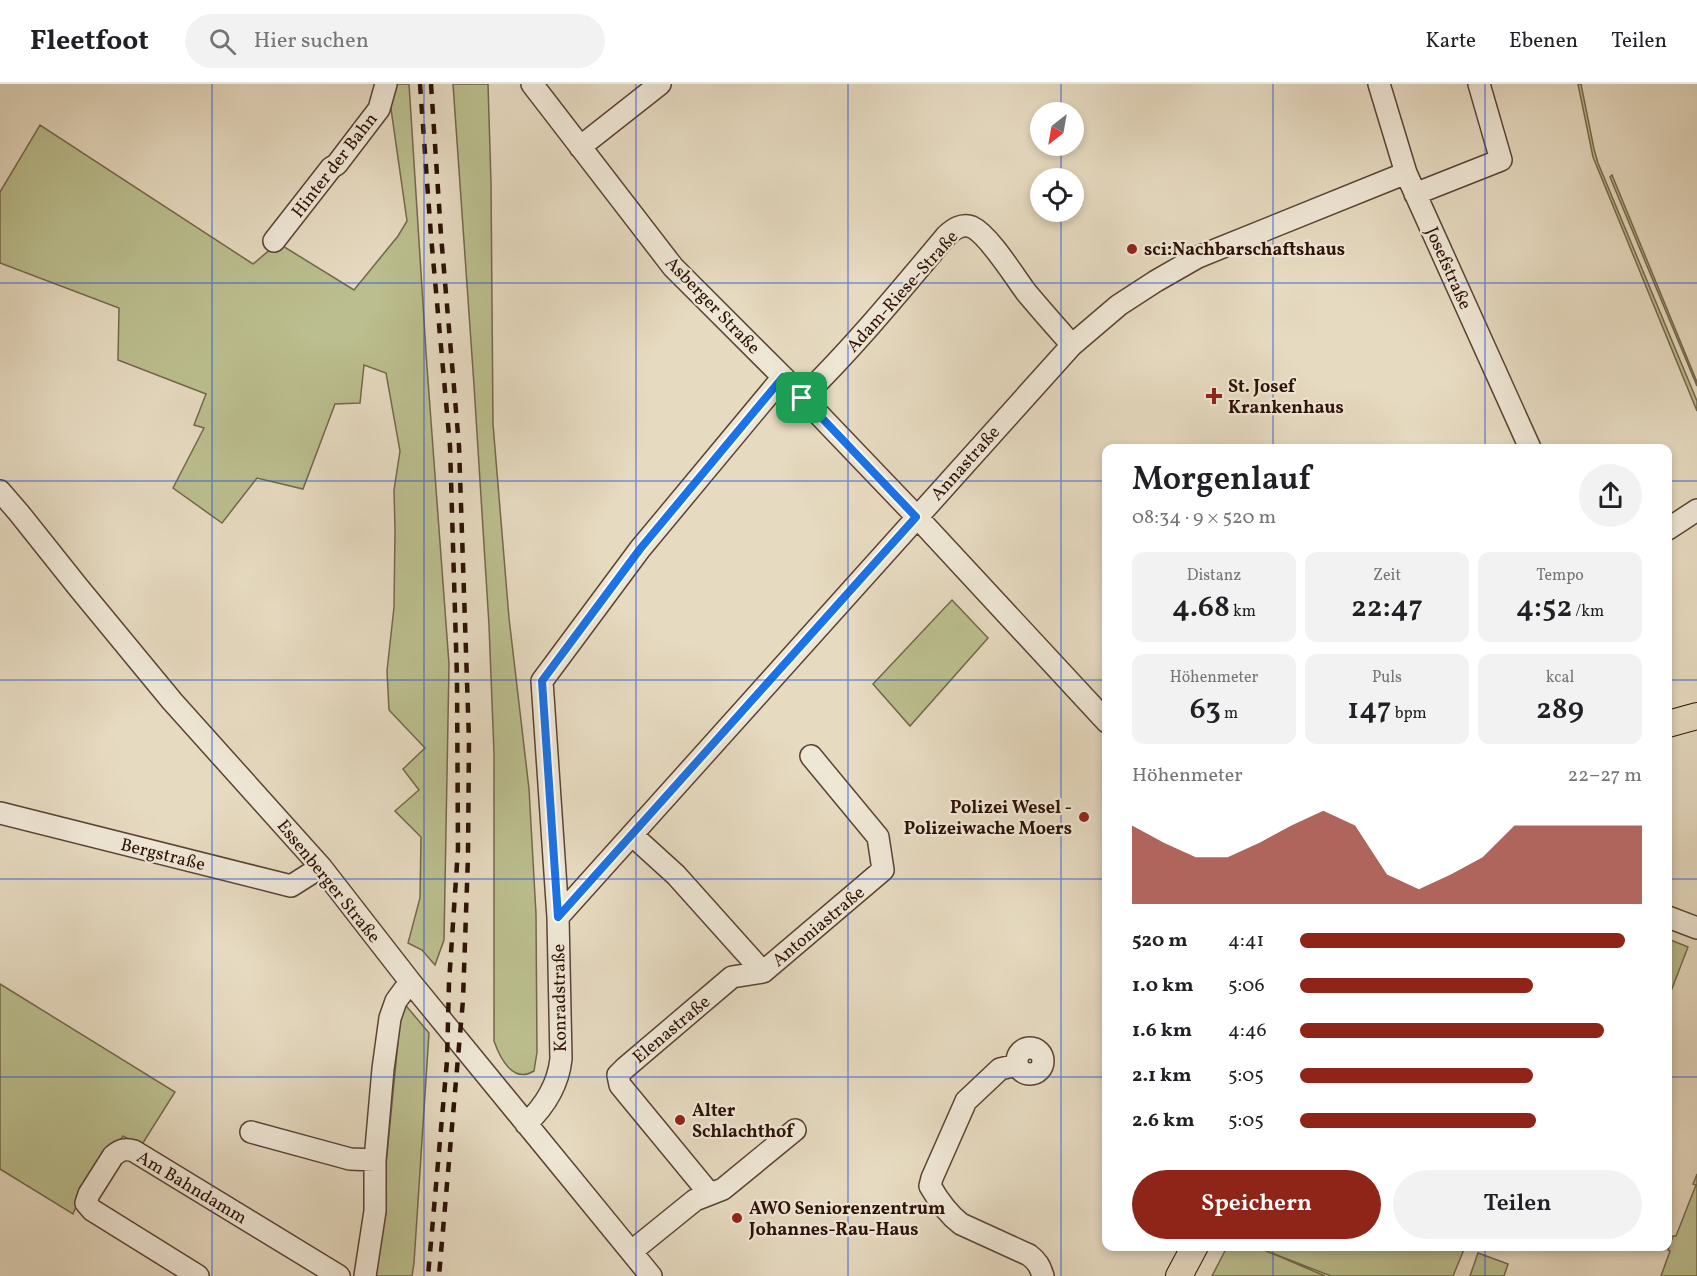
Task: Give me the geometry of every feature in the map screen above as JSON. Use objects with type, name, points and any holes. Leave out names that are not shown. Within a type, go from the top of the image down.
[{"type":"main road","points":[[1672,723],[1697,716]]},
{"type":"main road","points":[[1179,1276],[1192,1251]]},
{"type":"street","name":"Hinter der Bahn","points":[[274,241],[379,109],[386,84]]},
{"type":"street","name":"Asberger Straße","points":[[532,84],[673,267],[783,377],[1102,717]]},
{"type":"street","points":[[580,147],[660,84]]},
{"type":"street","name":"Josefstraße","points":[[1379,84],[1406,173],[1528,444]]},
{"type":"street","points":[[1415,194],[1501,160],[1479,84]]},
{"type":"street","name":"Annastraße","points":[[558,917],[1072,345],[1119,305],[1198,256],[1406,173]]},
{"type":"street","name":"Adam-Riese-Straße","points":[[802,398],[853,345],[947,235],[956,228],[965,226],[972,227],[985,237],[1028,294],[1072,345]]},
{"type":"street","name":"Konradstraße","points":[[526,1124],[537,1114],[552,1090],[559,1076],[561,1059],[558,917],[542,681],[640,549],[783,377]]},
{"type":"street","name":"Essenberger Straße","points":[[0,491],[172,701],[321,867],[412,984],[651,1276]]},
{"type":"street","points":[[1672,527],[1697,510]]},
{"type":"street","name":"Antoniastraße","points":[[632,835],[676,875],[763,972],[883,870],[878,837],[811,756]]},
{"type":"street","name":"Bergstraße","points":[[0,813],[291,886],[321,867]]},
{"type":"street","points":[[1672,919],[1697,928]]},
{"type":"street","name":"Elenastraße","points":[[709,1193],[620,1085],[618,1075],[732,977],[763,972]]},
{"type":"street","points":[[365,1276],[375,1211],[375,1160],[390,1018],[396,1001],[412,984]]},
{"type":"street","points":[[1017,1065],[999,1069],[966,1101],[930,1186],[953,1218],[1035,1259],[1043,1276]]},
{"type":"street","points":[[632,1251],[695,1200],[723,1189],[795,1130]]},
{"type":"street","points":[[251,1132],[350,1159],[375,1160]]},
{"type":"street","name":"Am Bahndamm","points":[[198,1276],[92,1210],[86,1203],[112,1156],[119,1151],[127,1149],[134,1151],[339,1276]]},
{"type":"green space","points":[[390,84],[409,84],[449,664],[444,940],[435,965],[422,950],[408,943],[420,898],[421,837],[395,811],[419,790],[403,769],[425,748],[389,710],[387,671],[394,607],[394,490],[400,451],[386,373],[364,365],[360,403],[335,404],[303,489],[257,478],[222,523],[173,488],[204,428],[194,425],[206,394],[118,360],[119,308],[0,263],[0,192],[40,125],[253,264],[278,243],[354,290],[398,236],[407,221],[389,92]]},
{"type":"green space","points":[[453,84],[488,84],[493,424],[509,618],[529,789],[536,914],[537,1052],[534,1071],[526,1074],[514,1072],[508,1067],[494,1041],[494,753],[489,625]]},
{"type":"green space","points":[[1578,84],[1581,84],[1598,163],[1697,401],[1697,411],[1593,157]]},
{"type":"green space","points":[[1612,175],[1697,382],[1697,386],[1610,177]]},
{"type":"green space","points":[[952,600],[988,638],[910,726],[873,684]]},
{"type":"green space","points":[[1672,941],[1688,947],[1672,989]]},
{"type":"green space","points":[[0,984],[175,1092],[141,1146],[123,1136],[115,1148],[110,1151],[73,1214],[0,1169]]},
{"type":"green space","points":[[402,1001],[429,1033],[414,1263],[412,1276],[372,1276],[380,1226]]},
{"type":"green space","points":[[1697,1174],[1697,1276],[1661,1276],[1670,1251],[1672,1251],[1673,1236],[1676,1236],[1696,1185],[1693,1184]]},
{"type":"green space","points":[[1225,1251],[1266,1251],[1325,1276],[1212,1276]]},
{"type":"green space","points":[[1267,1251],[1463,1251],[1453,1276],[1331,1276]]},
{"type":"green space","points":[[1478,1253],[1508,1264],[1504,1276],[1470,1276]]},
{"type":"railway","points":[[420,84],[450,446],[457,679],[458,849],[449,983],[447,1061],[428,1276]]},
{"type":"railway","points":[[431,84],[459,446],[469,740],[463,1000],[439,1276]]},
{"type":"place","name":"sci:Nachbarschaftshaus","points":[[1132,249]]},
{"type":"place","name":"St. Josef Krankenhaus","points":[[1214,396]]},
{"type":"place","name":"Polizei Wesel - Polizeiwache Moers","points":[[1084,817]]},
{"type":"place","name":"Alter Schlachthof","points":[[680,1120]]},
{"type":"place","name":"AWO Seniorenzentrum Johannes-Rau-Haus","points":[[737,1218]]},
{"type":"route","points":[[783,377],[802,398],[916,517],[558,917],[542,681],[640,549],[783,377]]}]
